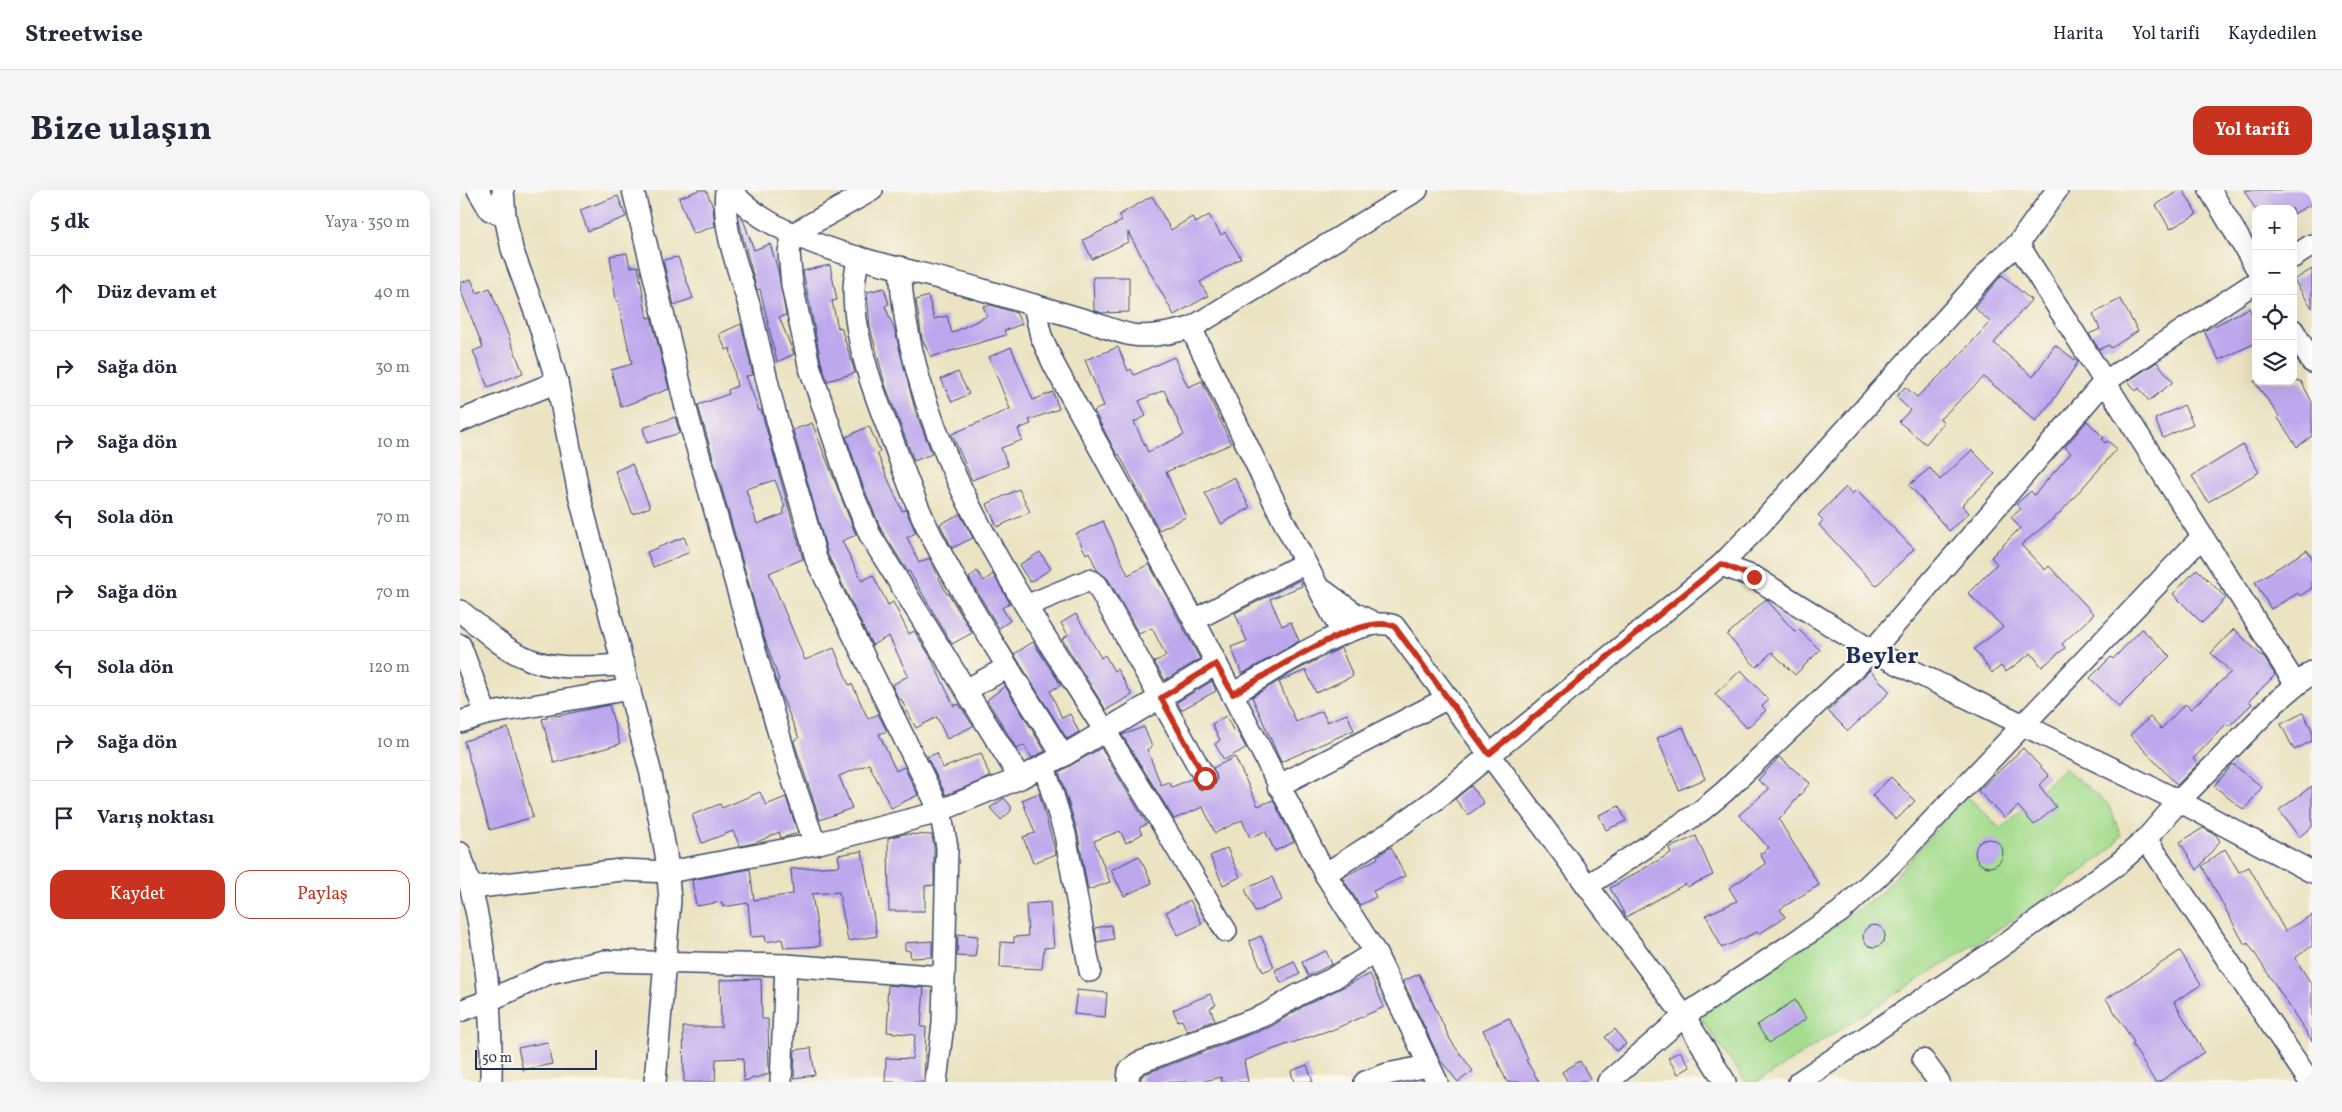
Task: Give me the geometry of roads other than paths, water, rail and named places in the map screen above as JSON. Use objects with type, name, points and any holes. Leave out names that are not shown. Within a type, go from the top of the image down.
[{"type":"street","points":[[478,190],[490,210],[505,216]]},
{"type":"street","points":[[503,190],[505,216],[512,249],[538,320],[557,382],[579,494],[651,774],[669,872],[670,900],[654,1082]]},
{"type":"street","points":[[633,190],[668,340],[692,429],[788,769],[815,844]]},
{"type":"street","points":[[726,190],[724,210],[728,233],[746,291],[777,421],[806,517],[816,559],[940,811],[947,848],[943,1024],[936,1082]]},
{"type":"street","points":[[730,190],[747,207],[806,241],[1034,305],[1132,335],[1166,334],[1191,328],[1417,190]]},
{"type":"street","points":[[1325,874],[1394,830],[1435,800],[1721,564],[1769,515],[1997,262],[2018,244],[2058,190]]},
{"type":"street","points":[[2210,190],[2252,260]]},
{"type":"street","points":[[863,192],[793,234],[789,252],[792,285],[809,364],[851,490],[870,535],[1020,778]]},
{"type":"street","points":[[1799,1082],[1999,948],[2119,863],[2146,839],[2179,801],[2304,678],[2202,537],[2018,244]]},
{"type":"street","points":[[2297,254],[2312,245]]},
{"type":"street","points":[[858,256],[854,290],[856,317],[863,352],[883,418],[930,534],[1063,756]]},
{"type":"street","points":[[900,267],[902,304],[908,341],[930,409],[967,502],[1026,606],[1106,732],[1226,931]]},
{"type":"street","points":[[1586,886],[1700,811],[1724,792],[1872,651],[2104,383],[2252,285]]},
{"type":"street","points":[[1034,305],[1041,336],[1054,365],[1194,620],[1325,874],[1375,952],[1432,1074],[1387,1074],[1365,1082]]},
{"type":"street","points":[[1191,328],[1305,563],[1342,632]]},
{"type":"street","points":[[2297,337],[2312,362]]},
{"type":"street","points":[[460,421],[557,382]]},
{"type":"street","points":[[1608,1082],[1684,1016],[1840,912],[1892,863],[2202,537]]},
{"type":"street","points":[[1194,620],[1305,563]]},
{"type":"street","points":[[1721,564],[1754,577],[1872,651],[2179,801],[2312,872]]},
{"type":"street","points":[[1026,606],[1090,580],[1097,586],[1205,778]]},
{"type":"street","points":[[1316,584],[1340,603],[1376,624]]},
{"type":"street","points":[[460,611],[521,656],[544,664],[566,667],[624,665]]},
{"type":"street","points":[[1233,694],[1342,632],[1385,622],[1394,626],[1684,1016],[1725,1082]]},
{"type":"street","points":[[460,645],[486,714]]},
{"type":"street","points":[[472,888],[621,870],[669,872],[815,844],[940,811],[1020,778],[1063,756],[1106,732],[1216,664]]},
{"type":"street","points":[[966,690],[1008,667]]},
{"type":"street","points":[[460,722],[486,714],[630,689]]},
{"type":"street","points":[[1278,786],[1448,698]]},
{"type":"street","points":[[1044,766],[1065,834],[1090,971]]},
{"type":"street","points":[[2146,839],[2310,1082]]},
{"type":"street","points":[[460,853],[472,888],[482,936],[492,1024],[491,1082]]},
{"type":"street","points":[[1128,1082],[1129,1071],[1138,1063],[1265,1015],[1298,995],[1332,979],[1375,952]]},
{"type":"street","points":[[460,1011],[490,1000],[528,981],[568,967],[605,961],[786,965],[944,977]]},
{"type":"street","points":[[781,1082],[786,965]]},
{"type":"street","points":[[1923,1060],[1939,1082]]},
{"type":"district","name":"Beyler","points":[[1882,655]]}]
